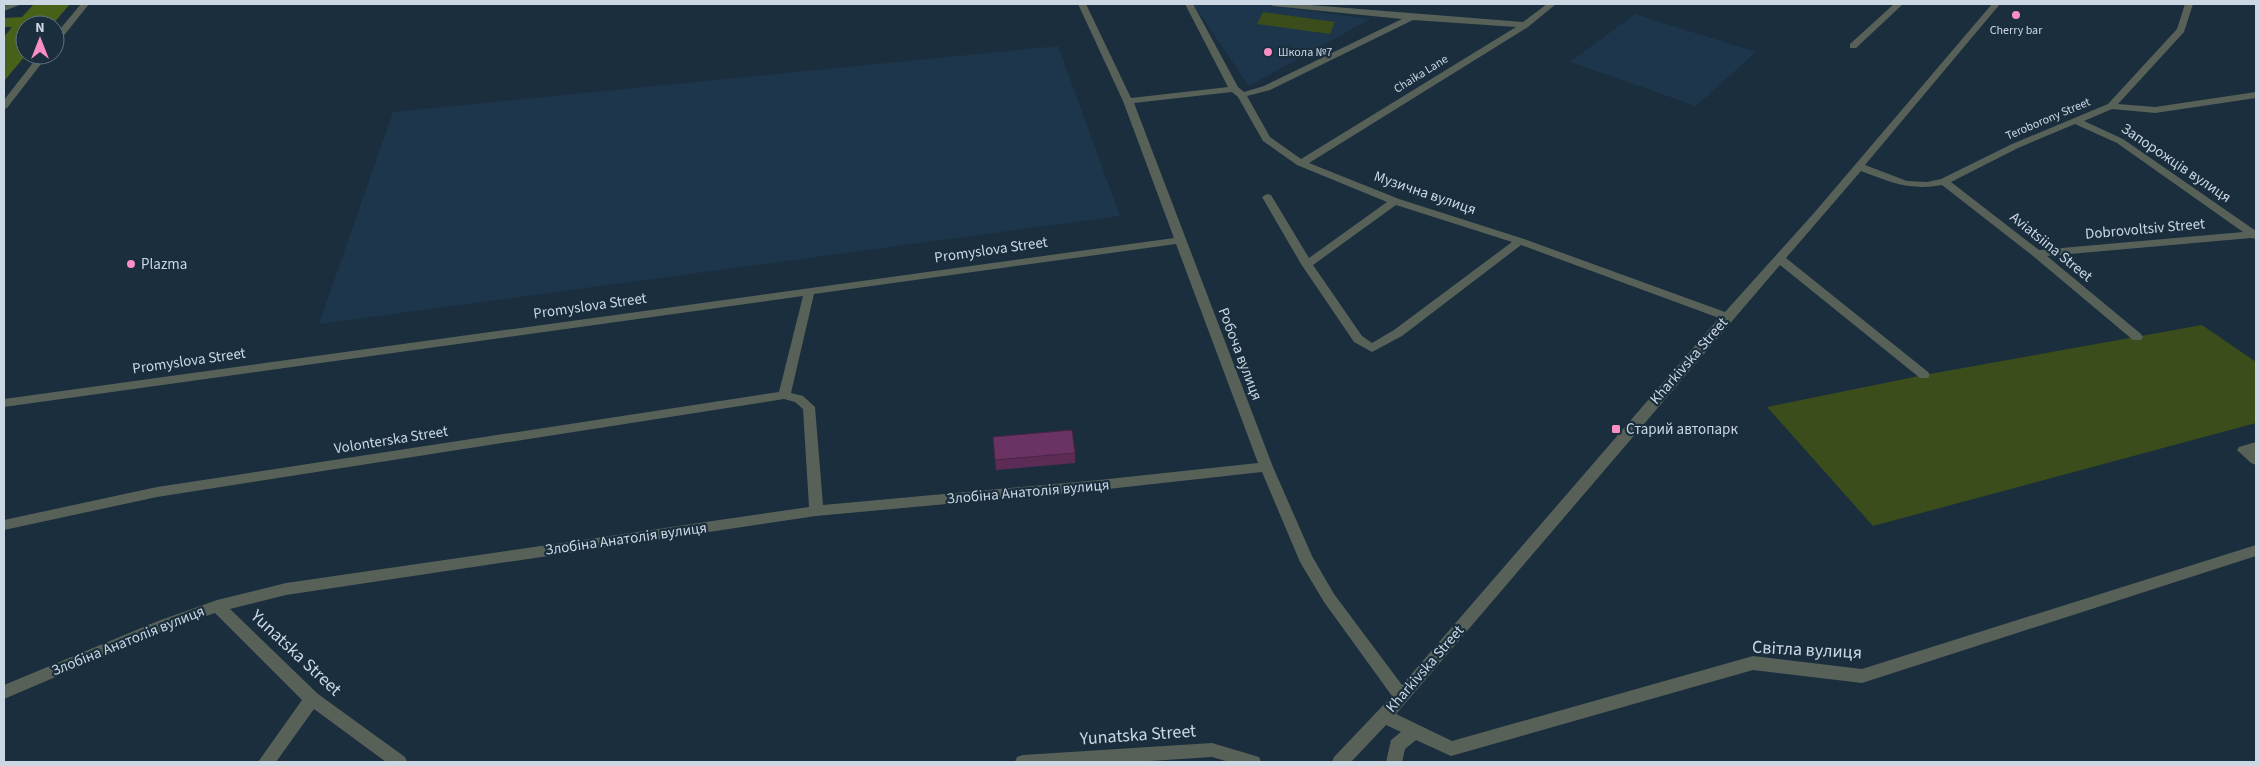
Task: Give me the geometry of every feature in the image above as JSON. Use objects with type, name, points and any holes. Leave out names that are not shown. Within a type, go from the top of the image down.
[{"type":"street","points":[[4,9],[18,4]]},
{"type":"street","points":[[65,29],[85,4]]},
{"type":"street","name":"Робоча вулиця","points":[[1082,4],[1128,101],[1266,467],[1305,558],[1329,598],[1402,697]]},
{"type":"street","name":"Музична вулиця","points":[[1189,4],[1266,139],[1301,163],[1395,200],[1520,240],[1727,317]]},
{"type":"street","points":[[1274,4],[1524,25]]},
{"type":"street","name":"Chaika Lane","points":[[1301,163],[1524,25],[1552,4]]},
{"type":"street","points":[[1853,46],[1899,4]]},
{"type":"street","name":"Kharkivska Street","points":[[1340,762],[1402,697],[1727,317],[1780,259],[1996,4]]},
{"type":"street","points":[[2111,106],[2181,30],[2189,4]]},
{"type":"street","points":[[1128,101],[1266,88],[1412,17]]},
{"type":"street","points":[[4,106],[36,65]]},
{"type":"street","name":"Teroborony Street","points":[[1858,166],[1906,184],[1927,185],[1944,182],[2014,146],[2111,106],[2155,110],[2256,95]]},
{"type":"street","name":"Запорожців вулиця","points":[[2076,121],[2120,141],[2256,235]]},
{"type":"street","name":"Aviatsiina Street","points":[[1944,182],[2037,254],[2137,337]]},
{"type":"street","points":[[1267,197],[1307,264],[1358,339],[1372,348],[1398,333],[1520,240]]},
{"type":"street","points":[[1307,264],[1395,200]]},
{"type":"street","name":"Dobrovoltsiv Street","points":[[2037,254],[2256,235]]},
{"type":"street","name":"Promyslova Street","points":[[4,402],[808,293],[1180,240]]},
{"type":"street","points":[[1780,259],[1924,375]]},
{"type":"street","points":[[808,293],[784,395],[799,399],[808,407],[816,511]]},
{"type":"street","name":"Volonterska Street","points":[[4,524],[158,492],[784,395]]},
{"type":"street","points":[[2256,447],[2244,450],[2256,460]]},
{"type":"street","name":"Злобіна Анатолія вулиця","points":[[4,692],[163,625],[217,606],[286,589],[816,511],[1099,485],[1266,467]]},
{"type":"street","name":"Світла вулиця","points":[[1384,716],[1451,750],[1752,663],[1862,676],[2256,552]]},
{"type":"street","name":"Yunatska Street","points":[[217,606],[312,699],[399,762]]},
{"type":"street","points":[[266,762],[312,699]]},
{"type":"street","points":[[1394,762],[1397,745],[1414,731]]},
{"type":"street","name":"Yunatska Street","points":[[1024,762],[1212,750],[1253,762]]},
{"type":"shaded area","name":"Школа №7","points":[[1193,4],[1256,4],[1370,19],[1249,86]]},
{"type":"shaded area","points":[[1635,14],[1756,52],[1696,106],[1570,62]]},
{"type":"shaded area","points":[[1058,46],[1120,216],[319,324],[393,112]]},
{"type":"green space","points":[[34,4],[70,4],[61,15],[24,15]]},
{"type":"green space","points":[[1263,12],[1335,22],[1330,34],[1257,24]]},
{"type":"green space","points":[[15,17],[15,65],[18,65],[4,81],[4,37],[12,27],[4,27],[4,18]]},
{"type":"green space","points":[[2202,325],[2256,362],[2256,423],[1873,526],[1767,407],[1924,375]]},
{"type":"building","points":[[1072,430],[1075,453],[995,460],[993,437]]},
{"type":"place","name":"Cherry bar","points":[[2016,15]]},
{"type":"place","name":"Школа №7","points":[[1268,52]]},
{"type":"place","name":"Plazma","points":[[131,264]]},
{"type":"place","name":"Старий автопарк","points":[[1616,429]]}]
